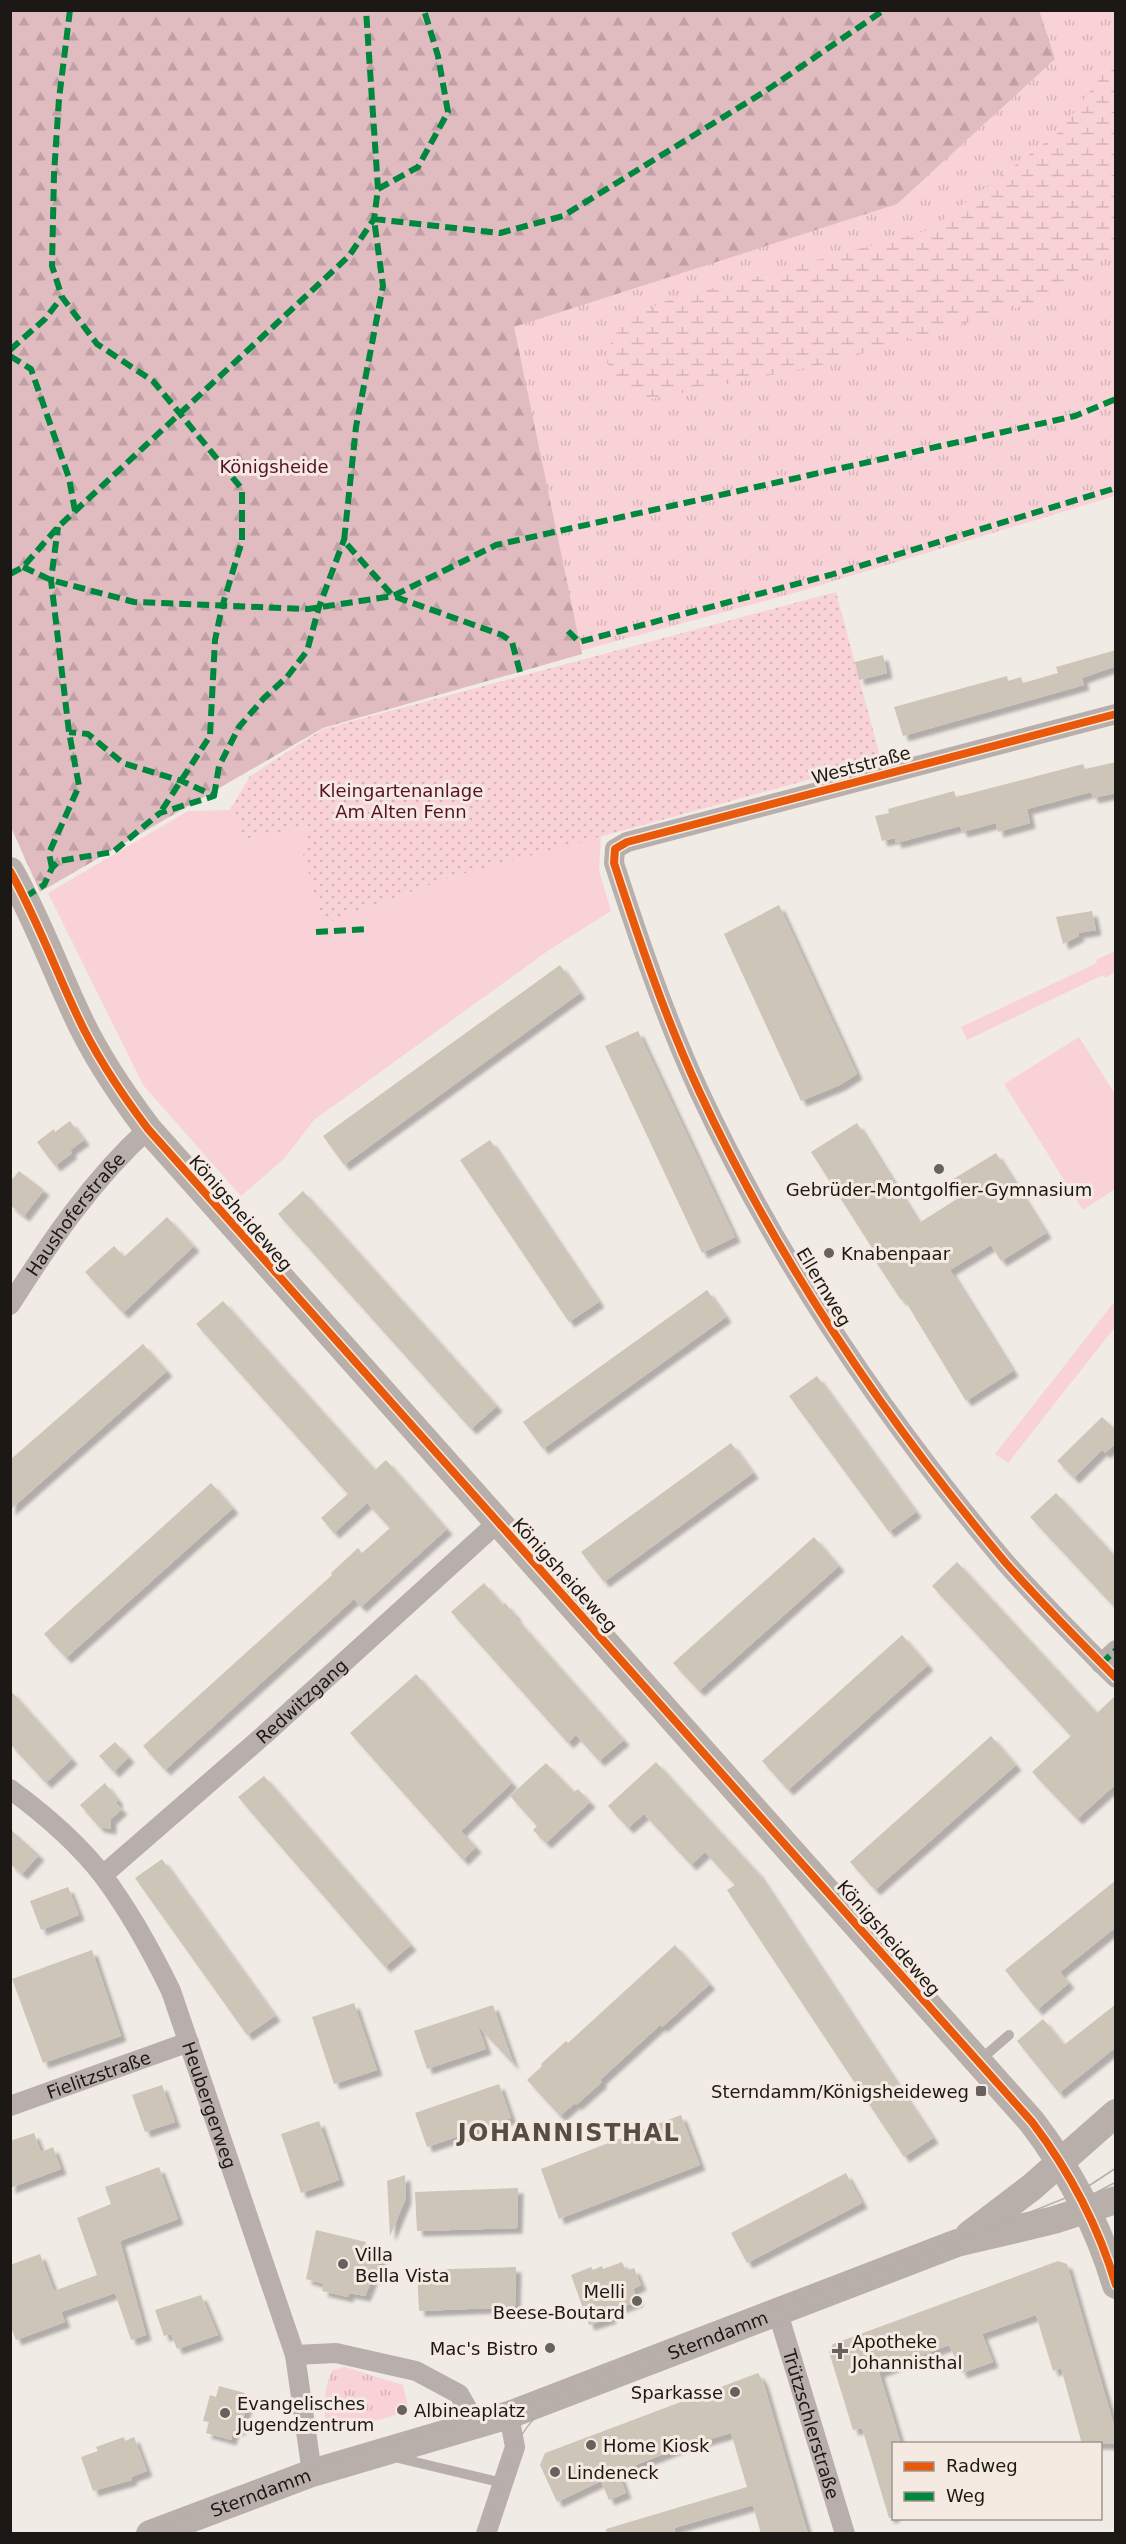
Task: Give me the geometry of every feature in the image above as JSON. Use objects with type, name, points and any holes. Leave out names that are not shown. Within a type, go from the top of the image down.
[{"type":"street","name":"Weststraße","points":[[615,849],[638,840],[1116,714]]},
{"type":"street","name":"Ellernweg","points":[[615,849],[614,863],[652,978],[699,1091],[754,1197],[809,1293],[884,1408],[952,1497],[1007,1564],[1116,1678]]},
{"type":"street","name":"Königsheideweg","points":[[10,872],[25,897],[76,1014],[117,1089],[148,1129],[1032,2122],[1060,2161],[1088,2210],[1104,2246],[1116,2285]]},
{"type":"street","name":"Haushoferstraße","points":[[10,1305],[68,1218],[118,1157],[148,1129]]},
{"type":"street","name":"Redwitzgang","points":[[103,1875],[264,1735],[497,1523]]},
{"type":"street","points":[[1101,1664],[1116,1650]]},
{"type":"street","name":"Heubergerweg","points":[[10,1789],[48,1819],[103,1875],[154,1956],[171,1991],[295,2355],[312,2473]]},
{"type":"street","name":"Fielitzstraße","points":[[10,2106],[189,2042]]},
{"type":"street","name":"Sterndamm","points":[[957,2243],[1013,2202],[1116,2113]]},
{"type":"street","name":"Sterndamm","points":[[150,2534],[312,2473],[376,2452],[509,2415],[957,2243],[1088,2210],[1116,2200]]},
{"type":"street","name":"Trützschlerstraße","points":[[778,2313],[845,2534]]},
{"type":"street","points":[[295,2355],[336,2353],[416,2371],[459,2394],[476,2424]]},
{"type":"street","points":[[486,2534],[514,2447],[509,2415]]},
{"type":"lane","points":[[978,2062],[1010,2035]]},
{"type":"lane","points":[[376,2452],[503,2483]]},
{"type":"green space","name":"Königsheide","points":[[11,10],[1039,10],[1055,59],[897,204],[514,327],[582,654],[323,728],[40,892],[10,825]]},
{"type":"green space","points":[[995,11],[1115,11],[1115,496],[791,594],[528,665],[473,271]]},
{"type":"green space","points":[[1115,63],[1115,248],[1060,295],[826,364],[642,401],[625,391],[607,363],[615,324],[666,301],[929,230],[1059,132],[1104,73]]},
{"type":"green space","name":"Kleingartenanlage Am Alten Fenn","points":[[836,592],[881,760],[448,878],[324,924],[302,851],[312,826],[246,839],[230,810],[250,776],[323,729]]},
{"type":"green space","points":[[230,810],[247,839],[313,826],[324,924],[448,878],[601,835],[599,870],[611,911],[549,950],[314,1120],[284,1159],[241,1196],[143,1085],[48,893],[188,811]]},
{"type":"green space","points":[[1115,951],[1115,972],[1105,978],[1103,975],[967,1040],[961,1027],[1097,963],[1096,960]]},
{"type":"green space","points":[[1079,1037],[1115,1094],[1115,1189],[1083,1210],[1004,1084]]},
{"type":"green space","points":[[1115,1301],[1115,1327],[1008,1463],[995,1454]]},
{"type":"green space","points":[[345,2367],[403,2385],[409,2411],[331,2434],[324,2411],[327,2386],[332,2370]]},
{"type":"building","points":[[1116,650],[1116,666],[1082,678],[1084,685],[903,736],[894,707],[1007,676],[1008,681],[1021,677],[1023,683],[1058,673],[1056,667]]},
{"type":"building","points":[[883,655],[887,673],[859,680],[855,662]]},
{"type":"building","points":[[1116,762],[1116,793],[1093,798],[1091,792],[1027,809],[1030,823],[998,832],[996,823],[962,832],[960,826],[896,843],[895,838],[882,841],[875,816],[889,813],[888,809],[954,791],[956,797],[1083,764],[1085,769]]},
{"type":"building","points":[[779,905],[857,1074],[840,1085],[801,1101],[724,934]]},
{"type":"building","points":[[1092,911],[1096,930],[1078,933],[1079,936],[1063,944],[1056,917]]},
{"type":"building","points":[[560,965],[580,993],[344,1165],[323,1136]]},
{"type":"building","points":[[638,1031],[735,1237],[702,1253],[605,1046]]},
{"type":"building","points":[[70,1121],[84,1140],[70,1150],[72,1153],[55,1166],[37,1142],[54,1129],[55,1132]]},
{"type":"building","points":[[857,1123],[919,1223],[960,1197],[950,1181],[996,1153],[1046,1233],[1001,1261],[991,1245],[950,1270],[1013,1371],[966,1401],[904,1299],[901,1300],[870,1253],[874,1251],[811,1152]]},
{"type":"building","points":[[490,1140],[599,1302],[569,1322],[460,1160]]},
{"type":"building","points":[[19,1171],[44,1190],[24,1216],[10,1205],[10,1182]]},
{"type":"building","points":[[303,1191],[497,1406],[471,1429],[278,1214]]},
{"type":"building","points":[[167,1217],[194,1246],[123,1313],[85,1272],[114,1246],[124,1257]]},
{"type":"building","points":[[707,1290],[726,1317],[543,1449],[523,1422]]},
{"type":"building","points":[[223,1301],[375,1470],[386,1460],[447,1529],[361,1607],[354,1599],[165,1770],[143,1746],[332,1575],[331,1573],[358,1548],[362,1553],[390,1528],[367,1503],[334,1533],[321,1518],[348,1494],[196,1324]]},
{"type":"building","points":[[143,1344],[167,1371],[10,1510],[10,1460]]},
{"type":"building","points":[[817,1376],[916,1512],[889,1532],[789,1396]]},
{"type":"building","points":[[1102,1417],[1116,1430],[1116,1443],[1105,1453],[1102,1450],[1074,1478],[1057,1461]]},
{"type":"building","points":[[731,1443],[753,1473],[604,1582],[581,1552]]},
{"type":"building","points":[[211,1483],[233,1508],[66,1658],[44,1634]]},
{"type":"building","points":[[1056,1493],[1116,1557],[1116,1609],[1030,1517]]},
{"type":"building","points":[[814,1537],[839,1566],[699,1691],[673,1663]]},
{"type":"building","points":[[957,1562],[1097,1713],[1116,1695],[1116,1784],[1077,1819],[1032,1772],[1071,1736],[932,1586]]},
{"type":"building","points":[[484,1583],[503,1605],[505,1603],[624,1740],[599,1761],[576,1735],[568,1743],[451,1612]]},
{"type":"building","points":[[902,1635],[928,1665],[788,1790],[762,1761]]},
{"type":"building","points":[[416,1674],[512,1783],[461,1831],[476,1847],[463,1860],[350,1733]]},
{"type":"building","points":[[10,1690],[72,1759],[46,1783],[10,1744]]},
{"type":"building","points":[[991,1736],[1016,1765],[875,1890],[850,1862]]},
{"type":"building","points":[[115,1742],[129,1757],[114,1772],[99,1756]]},
{"type":"building","points":[[656,1762],[758,1873],[933,2138],[904,2157],[727,1890],[735,1885],[705,1852],[691,1865],[644,1814],[628,1828],[608,1806]]},
{"type":"building","points":[[546,1763],[574,1792],[578,1789],[590,1802],[546,1843],[533,1830],[537,1826],[510,1796]]},
{"type":"building","points":[[264,1776],[411,1945],[385,1967],[238,1797]]},
{"type":"building","points":[[105,1783],[122,1809],[111,1819],[111,1829],[99,1827],[80,1805]]},
{"type":"building","points":[[10,1829],[39,1855],[22,1874],[10,1864]]},
{"type":"building","points":[[162,1859],[275,2016],[247,2035],[135,1878]]},
{"type":"building","points":[[1116,1880],[1116,1927],[1060,1972],[1069,1983],[1037,2010],[1005,1970]]},
{"type":"building","points":[[68,1887],[79,1915],[41,1930],[30,1901]]},
{"type":"building","points":[[675,1945],[710,1984],[662,2027],[660,2025],[576,2105],[575,2103],[560,2116],[527,2080],[566,2041],[568,2043]]},
{"type":"building","points":[[92,1950],[121,2036],[43,2063],[12,1979]]},
{"type":"building","points":[[354,2003],[377,2070],[334,2084],[312,2017]]},
{"type":"building","points":[[1116,2004],[1116,2047],[1059,2093],[1017,2041],[1043,2019],[1064,2045]]},
{"type":"building","points":[[493,2005],[514,2065],[478,2026],[486,2049],[427,2069],[414,2031]]},
{"type":"building","points":[[499,2084],[511,2118],[427,2147],[415,2113]]},
{"type":"building","points":[[162,2085],[175,2122],[145,2132],[132,2095]]},
{"type":"building","points":[[681,2115],[700,2165],[559,2219],[541,2169]]},
{"type":"building","points":[[319,2121],[339,2180],[301,2193],[281,2134]]},
{"type":"building","points":[[34,2133],[41,2152],[53,2147],[61,2169],[10,2188],[10,2141]]},
{"type":"building","points":[[159,2167],[178,2219],[120,2241],[146,2335],[131,2340],[115,2293],[61,2312],[65,2322],[16,2340],[10,2325],[10,2265],[40,2254],[54,2291],[97,2275],[77,2218],[111,2204],[105,2187]]},
{"type":"building","points":[[846,2173],[862,2203],[747,2263],[731,2233]]},
{"type":"building","points":[[405,2175],[406,2198],[390,2236],[387,2181]]},
{"type":"building","points":[[518,2188],[517,2228],[417,2231],[415,2192]]},
{"type":"building","name":"Villa Bella Vista","points":[[316,2230],[366,2242],[363,2252],[381,2257],[365,2296],[349,2293],[348,2297],[322,2291],[324,2284],[306,2279]]},
{"type":"building","points":[[1058,2261],[1067,2264],[1116,2432],[1116,2444],[1081,2442],[1061,2368],[1053,2371],[1036,2315],[982,2334],[993,2362],[962,2373],[949,2345],[879,2372],[900,2442],[892,2442],[892,2517],[889,2518],[862,2428],[853,2430],[829,2352],[833,2344]]},
{"type":"building","points":[[622,2262],[626,2271],[634,2268],[641,2285],[633,2289],[638,2301],[609,2312],[611,2318],[589,2325],[571,2275],[591,2267],[593,2270],[602,2266],[603,2269]]},
{"type":"building","points":[[516,2267],[515,2307],[419,2311],[417,2270]]},
{"type":"building","points":[[201,2295],[218,2335],[177,2349],[171,2334],[164,2336],[155,2310]]},
{"type":"building","points":[[758,2373],[763,2381],[808,2534],[761,2534],[753,2505],[674,2528],[676,2534],[607,2534],[606,2529],[747,2487],[731,2433],[676,2449],[618,2472],[626,2493],[609,2500],[601,2481],[557,2502],[540,2465],[545,2453]]},
{"type":"building","name":"Evangelisches Jugendzentrum","points":[[219,2386],[245,2393],[242,2404],[247,2405],[240,2430],[234,2429],[231,2440],[206,2433],[209,2422],[203,2421],[210,2395],[216,2397]]},
{"type":"building","points":[[124,2437],[125,2441],[134,2437],[147,2471],[131,2477],[132,2480],[93,2491],[81,2457],[98,2451],[96,2447]]},
{"type":"tram line","points":[[138,2534],[345,2455],[500,2412],[561,2392],[666,2349],[963,2239],[1078,2193],[1116,2168]]},
{"type":"tram line","points":[[1086,2198],[1116,2182]]},
{"type":"tram line","points":[[486,2534],[513,2451],[531,2422],[543,2411],[667,2361],[781,2320],[967,2247]]},
{"type":"marked path","points":[[70,10],[59,99],[54,174],[52,266],[62,297],[97,344],[153,381],[242,489],[242,541],[222,607],[215,640],[210,736],[160,813]]},
{"type":"marked path","points":[[10,574],[23,567],[58,527],[349,256],[374,219],[378,189],[366,10]]},
{"type":"marked path","points":[[378,189],[418,167],[448,112],[438,56],[424,10]]},
{"type":"marked path","points":[[520,672],[512,642],[502,635],[393,596],[344,541],[356,427],[383,286],[374,219],[500,233],[563,216],[764,92],[884,10]]},
{"type":"marked path","points":[[10,350],[45,319],[62,297]]},
{"type":"marked path","points":[[10,356],[31,369],[69,478],[75,511]]},
{"type":"marked path","points":[[23,567],[51,580],[134,602],[308,609],[393,596],[496,545],[1075,416],[1116,399]]},
{"type":"marked path","points":[[568,631],[579,642],[830,575],[1116,488]]},
{"type":"marked path","points":[[52,868],[49,853],[79,786],[69,732],[51,580],[58,527]]},
{"type":"marked path","points":[[214,796],[219,766],[239,727],[264,698],[287,677],[307,651],[319,607],[345,537]]},
{"type":"marked path","points":[[25,897],[44,885],[52,868],[59,861],[113,852],[160,813],[214,796],[182,781],[123,763],[88,734],[69,732]]},
{"type":"marked path","points":[[316,932],[367,929]]},
{"type":"marked path","points":[[1101,1664],[1116,1650]]},
{"type":"cycle path","points":[[1116,714],[627,842],[615,849],[614,863],[664,1007],[699,1091],[763,1216],[799,1277],[876,1395],[960,1507],[1018,1577],[1116,1678]]},
{"type":"cycle path","points":[[10,871],[91,1044],[148,1129],[1032,2122],[1059,2160],[1082,2200],[1101,2241],[1116,2285]]},
{"type":"place","name":"Gebrüder-Montgolfier-Gymnasium","points":[[939,1169]]},
{"type":"place","name":"Knabenpaar","points":[[829,1253]]},
{"type":"place","name":"Sterndamm/Königsheideweg","points":[[981,2091]]},
{"type":"place","name":"Villa Bella Vista","points":[[343,2264]]},
{"type":"place","name":"Melli Beese-Boutard","points":[[637,2301]]},
{"type":"place","name":"Mac's Bistro","points":[[550,2348]]},
{"type":"place","name":"Apotheke Johannisthal","points":[[840,2351]]},
{"type":"place","name":"Sparkasse","points":[[735,2392]]},
{"type":"place","name":"Albineaplatz","points":[[402,2410]]},
{"type":"place","name":"Evangelisches Jugendzentrum","points":[[225,2413]]},
{"type":"place","name":"Home Kiosk","points":[[591,2445]]},
{"type":"place","name":"Lindeneck","points":[[555,2472]]},
{"type":"district","name":"JOHANNISTHAL","points":[[569,2133]]}]
